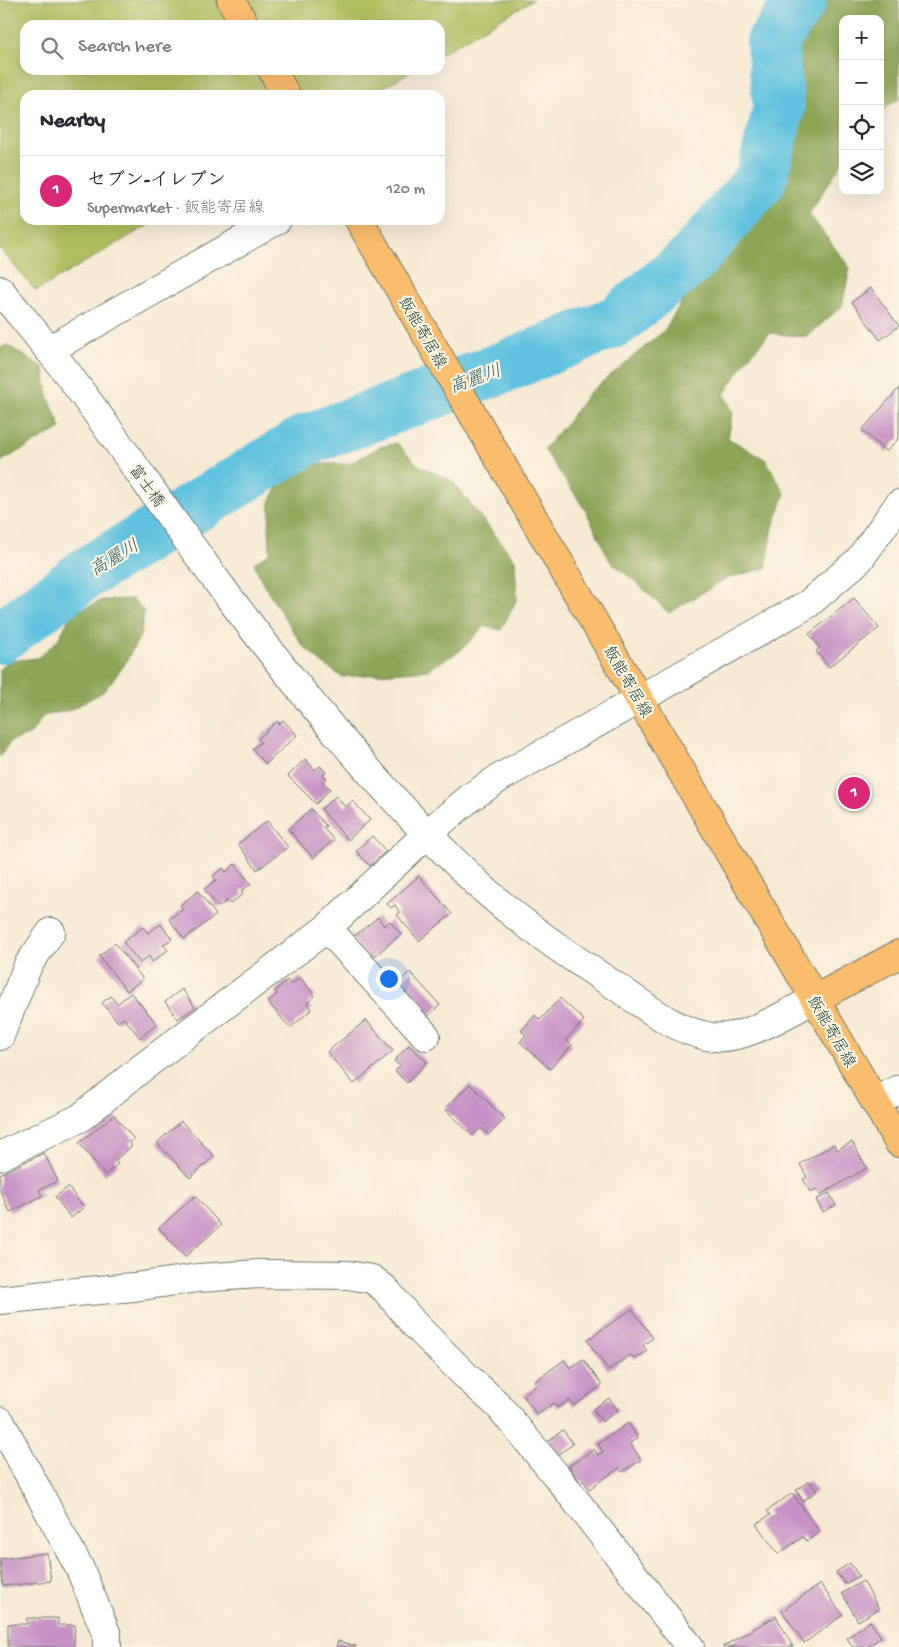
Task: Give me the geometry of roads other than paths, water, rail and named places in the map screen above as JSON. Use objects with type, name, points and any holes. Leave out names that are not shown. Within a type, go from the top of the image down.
[{"type":"main road","points":[[231,0],[243,20]]},
{"type":"main road","points":[[275,75],[283,90]]},
{"type":"main road","name":"飯能寄居線","points":[[362,225],[899,1143]]},
{"type":"main road","points":[[815,999],[899,954]]},
{"type":"street","points":[[49,350],[268,225]]},
{"type":"street","name":"富士橋","points":[[0,290],[75,383],[221,586],[301,691],[363,766],[477,883],[531,927],[596,973],[666,1019],[687,1030],[714,1037],[737,1035],[758,1027],[815,999]]},
{"type":"street","points":[[0,1156],[80,1118],[143,1067],[327,928],[428,833],[471,797],[501,777],[808,604],[859,560],[899,504]]},
{"type":"street","points":[[327,928],[426,1036]]},
{"type":"street","points":[[0,1036],[28,965],[50,932]]},
{"type":"street","points":[[875,1102],[899,1089]]},
{"type":"street","points":[[0,1300],[134,1287],[198,1278],[259,1274],[348,1275],[372,1279],[385,1289],[415,1325],[467,1377],[498,1405],[555,1474],[690,1647]]},
{"type":"street","points":[[0,1421],[80,1569],[107,1635],[107,1647]]},
{"type":"waterway","name":"高麗川","points":[[0,638],[85,574],[304,441],[512,364],[617,321],[690,261],[761,179],[779,107],[772,43],[801,0]]},
{"type":"place","name":"セブン-イレブン","points":[[854,793]]}]
